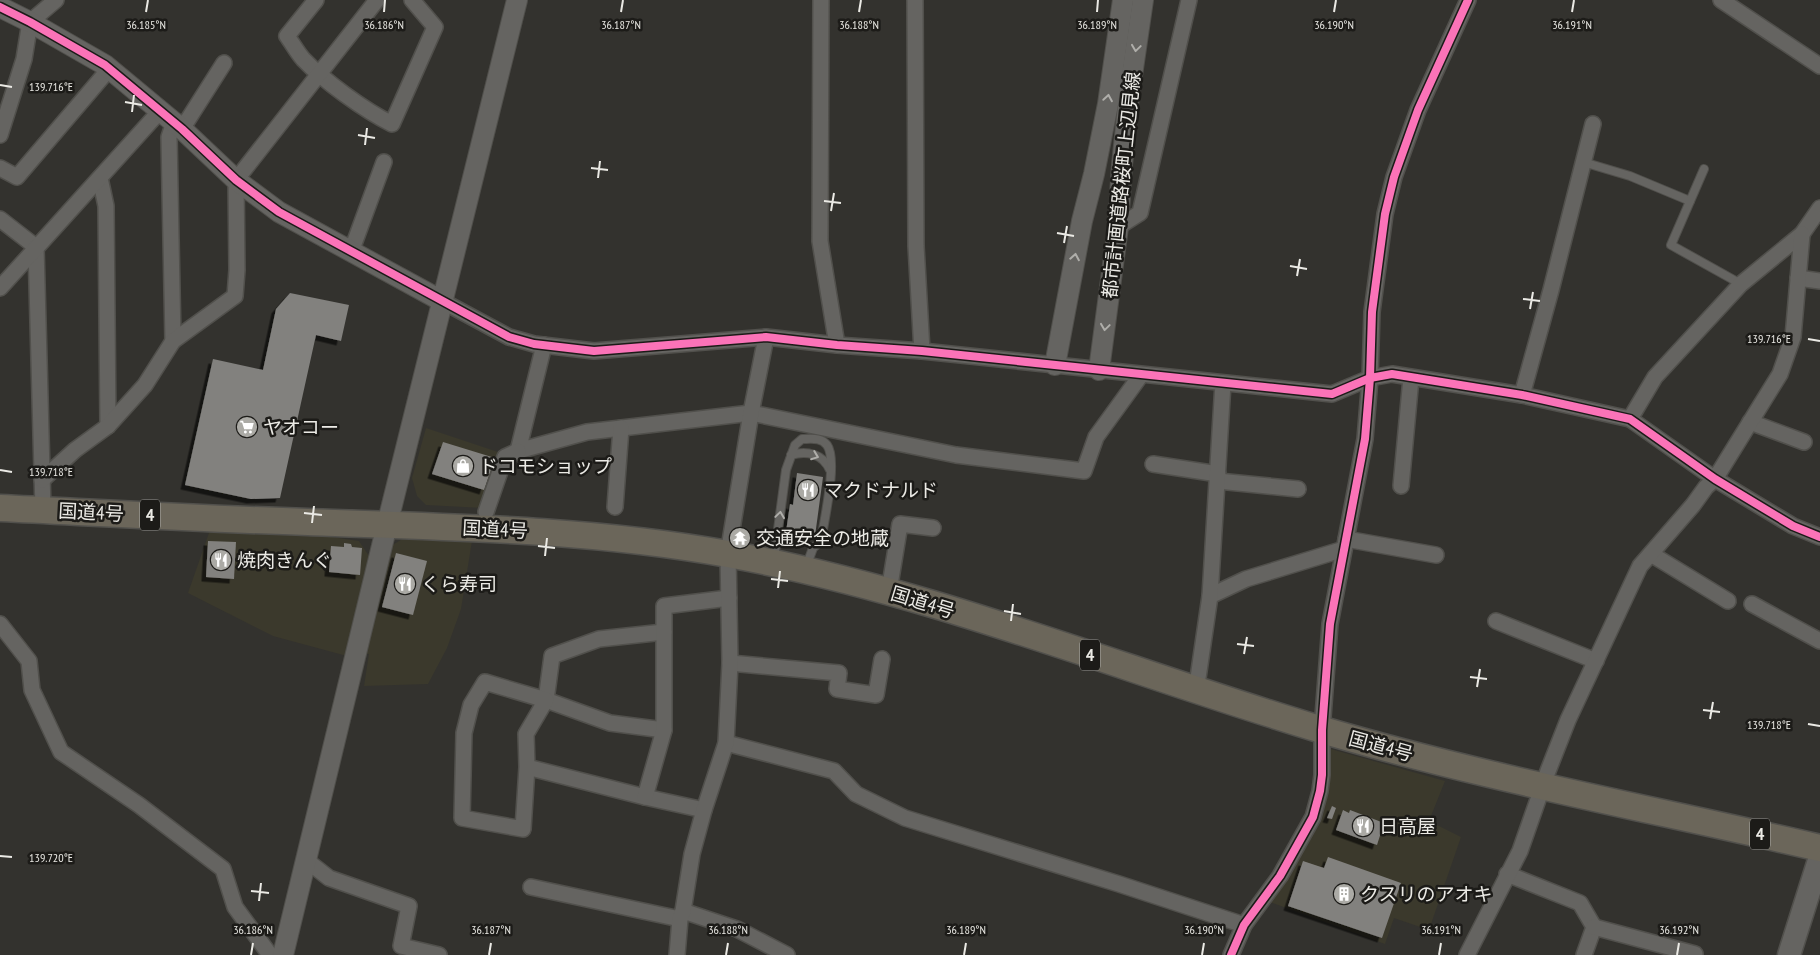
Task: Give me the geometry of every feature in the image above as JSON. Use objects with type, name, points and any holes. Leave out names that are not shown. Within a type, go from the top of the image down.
[{"type":"highway","name":"国道4号","points":[[0,508],[555,533],[661,543],[728,554],[805,570],[889,591],[1322,730],[1426,758],[1543,786],[1820,848]]},
{"type":"main road","points":[[1791,955],[1820,857]]},
{"type":"street","points":[[0,135],[24,59],[30,22],[56,0]]},
{"type":"street","points":[[316,0],[287,36],[301,57],[319,74],[380,118],[392,124],[435,27],[412,0]]},
{"type":"street","points":[[42,480],[75,450],[108,426],[145,385],[173,341],[235,296],[237,270],[236,180],[377,0]]},
{"type":"street","points":[[283,955],[517,0]]},
{"type":"street","points":[[821,0],[820,241],[837,345]]},
{"type":"street","points":[[915,0],[916,246],[922,351]]},
{"type":"street","name":"都市計画道路桜町上辺見線","points":[[1055,365],[1082,221],[1094,174],[1108,104],[1123,0]]},
{"type":"street","name":"都市計画道路桜町上辺見線","points":[[1099,370],[1118,227],[1129,96],[1143,0]]},
{"type":"street","points":[[1118,227],[1140,213],[1190,0]]},
{"type":"street","points":[[1231,955],[1244,925],[1280,876],[1313,817],[1320,791],[1322,730],[1330,624],[1365,439],[1370,378],[1372,312],[1384,214],[1394,177],[1418,110],[1468,0]]},
{"type":"street","points":[[1721,0],[1820,66]]},
{"type":"street","points":[[0,7],[110,68],[172,120],[236,180],[279,212],[509,337],[544,345],[594,351],[766,337],[837,345],[922,351],[1332,394],[1370,378],[1392,374],[1522,395],[1630,420],[1716,479],[1793,526],[1820,537]]},
{"type":"street","points":[[0,288],[100,178],[172,120],[224,63]]},
{"type":"street","points":[[0,168],[17,177],[110,68]]},
{"type":"street","points":[[172,120],[169,137],[173,341]]},
{"type":"street","points":[[1522,395],[1592,124]]},
{"type":"street","points":[[351,252],[384,162]]},
{"type":"street","points":[[100,178],[106,206],[108,426]]},
{"type":"street","points":[[1630,420],[1655,378],[1740,284],[1802,234],[1820,208]]},
{"type":"street","points":[[0,219],[36,247]]},
{"type":"street","points":[[1467,955],[1520,851],[1568,720],[1640,566],[1693,505],[1706,487],[1716,479],[1780,374],[1793,337],[1802,234]]},
{"type":"street","points":[[36,247],[43,510]]},
{"type":"street","points":[[1798,278],[1820,281]]},
{"type":"street","points":[[677,955],[692,854],[726,743],[730,663],[728,554],[751,413],[766,337]]},
{"type":"street","points":[[518,451],[544,345]]},
{"type":"street","points":[[486,512],[505,457],[518,451],[588,432],[751,413],[956,455],[1084,471],[1096,436],[1140,374]]},
{"type":"street","points":[[1401,486],[1411,378]]},
{"type":"street","points":[[1194,689],[1198,678],[1210,596],[1224,383]]},
{"type":"street","points":[[1750,422],[1804,442]]},
{"type":"street","points":[[615,507],[621,428]]},
{"type":"street","points":[[1153,464],[1218,478],[1298,489]]},
{"type":"street","points":[[889,591],[900,524],[933,528]]},
{"type":"street","points":[[1210,596],[1246,579],[1345,544],[1436,555]]},
{"type":"street","points":[[1651,554],[1728,601]]},
{"type":"street","points":[[645,797],[664,730],[664,606],[729,598]]},
{"type":"street","points":[[1752,604],[1820,641]]},
{"type":"street","points":[[1496,621],[1596,661]]},
{"type":"street","points":[[0,624],[29,661],[32,690],[61,752],[139,805],[223,868],[235,907],[270,955]]},
{"type":"street","points":[[664,632],[599,639],[552,656],[546,700],[526,734],[527,767],[523,829],[462,818],[464,734],[471,705],[485,682],[546,700],[610,723],[664,730]]},
{"type":"street","points":[[730,663],[839,673],[837,689],[876,695],[882,659]]},
{"type":"street","points":[[726,743],[834,771],[856,794],[906,818],[1244,925]]},
{"type":"street","points":[[527,767],[704,810]]},
{"type":"street","points":[[306,860],[329,878],[409,906],[401,946],[437,955]]},
{"type":"street","points":[[1507,874],[1580,903],[1594,927],[1695,954]]},
{"type":"street","points":[[531,887],[682,915],[737,929],[787,955]]},
{"type":"street","points":[[1584,955],[1594,927]]},
{"type":"lane","points":[[1583,162],[1630,176],[1690,201]]},
{"type":"lane","points":[[1704,169],[1671,245],[1740,284]]},
{"type":"lane","points":[[773,563],[786,470],[791,455],[795,445],[802,439],[817,439],[826,444],[830,452],[831,473],[821,541],[813,548],[805,570]]},
{"type":"lane","points":[[791,455],[807,453],[819,456],[827,462],[831,473]]},
{"type":"shaded area","points":[[426,428],[501,453],[483,508],[426,505],[417,496],[412,478]]},
{"type":"shaded area","points":[[210,530],[318,535],[359,541],[369,556],[347,656],[273,636],[188,593]]},
{"type":"shaded area","points":[[404,538],[472,541],[461,609],[447,648],[428,684],[364,686],[369,654],[364,653],[391,546]]},
{"type":"shaded area","points":[[1327,748],[1445,781],[1429,821],[1461,837],[1429,930],[1394,918],[1385,944],[1267,901],[1297,863],[1316,824]]},
{"type":"building","name":"ヤオコー","points":[[290,293],[349,305],[341,341],[316,335],[280,498],[251,499],[185,485],[213,359],[263,370],[276,309]]},
{"type":"building","name":"ドコモショップ","points":[[443,442],[495,458],[484,490],[432,474]]},
{"type":"building","name":"マクドナルド","points":[[797,473],[823,477],[815,536],[786,532],[790,504],[793,505]]},
{"type":"building","name":"焼肉きんぐ","points":[[208,541],[236,542],[234,579],[206,577]]},
{"type":"building","points":[[344,543],[351,544],[352,547],[362,548],[360,575],[329,572],[331,546],[344,547]]},
{"type":"building","name":"くら寿司","points":[[396,553],[427,561],[413,615],[382,607]]},
{"type":"building","points":[[1332,806],[1336,808],[1332,819],[1327,818]]},
{"type":"building","points":[[1343,810],[1349,813],[1350,810],[1384,823],[1377,845],[1336,830]]},
{"type":"building","name":"クスリのアオキ","points":[[1328,857],[1401,883],[1382,938],[1288,906],[1303,861],[1324,868]]},
{"type":"cycle path","points":[[1231,955],[1244,925],[1280,876],[1313,817],[1320,791],[1322,730],[1330,624],[1365,439],[1370,378],[1372,312],[1385,214],[1394,177],[1418,110],[1468,0]]},
{"type":"cycle path","points":[[0,7],[105,65],[182,129],[236,180],[279,212],[509,337],[534,344],[594,351],[766,337],[837,345],[922,351],[1332,394],[1370,378],[1392,374],[1522,395],[1630,419],[1715,479],[1793,526],[1820,537]]},
{"type":"place","name":"ヤオコー","points":[[247,427]]},
{"type":"place","name":"ドコモショップ","points":[[463,466]]},
{"type":"place","name":"マクドナルド","points":[[808,490]]},
{"type":"place","name":"交通安全の地蔵","points":[[740,538]]},
{"type":"place","name":"焼肉きんぐ","points":[[221,560]]},
{"type":"place","name":"くら寿司","points":[[405,584]]},
{"type":"place","name":"日高屋","points":[[1363,826]]},
{"type":"place","name":"クスリのアオキ","points":[[1344,894]]}]
